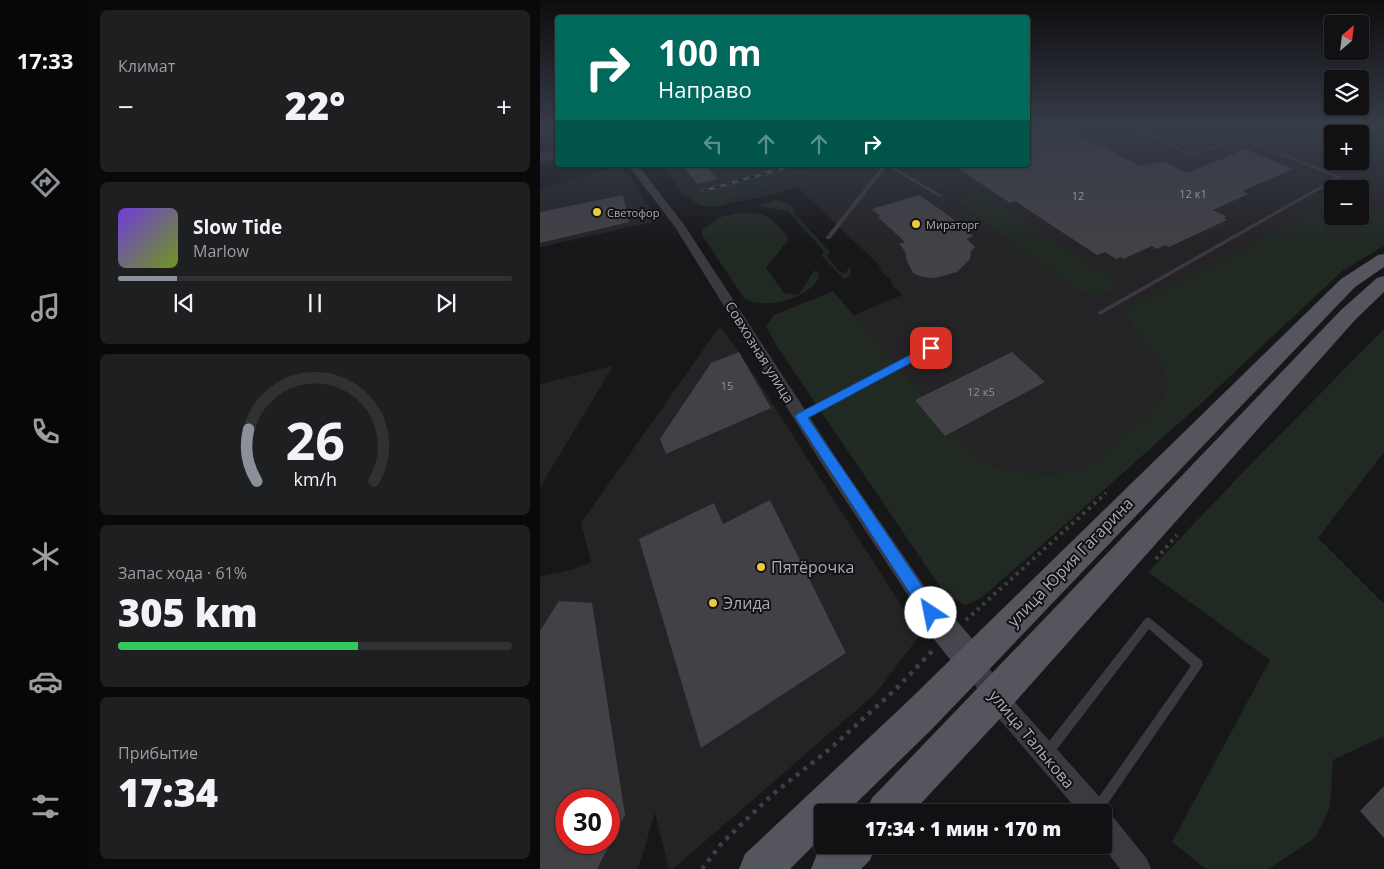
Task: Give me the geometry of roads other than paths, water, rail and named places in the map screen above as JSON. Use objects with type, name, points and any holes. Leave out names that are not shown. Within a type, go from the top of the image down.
[{"type":"main road","name":"улица Юрия Гагарина","points":[[760,869],[961,649],[1116,515],[1348,283],[1384,259]]},
{"type":"main road","points":[[894,804],[1348,315],[1384,282]]},
{"type":"main road","points":[[832,869],[846,854]]},
{"type":"street","name":"Совхозная улица","points":[[635,167],[680,226],[801,417],[931,613],[961,649]]},
{"type":"street","name":"улица Талькова","points":[[961,649],[995,697],[1089,804]]},
{"type":"street","points":[[1112,835],[1137,869]]},
{"type":"lane","points":[[1100,314],[1340,177],[1311,166]]},
{"type":"lane","points":[[828,238],[885,167]]},
{"type":"lane","points":[[890,167],[941,196]]},
{"type":"lane","points":[[801,417],[931,348]]},
{"type":"lane","points":[[1046,756],[1148,622],[1198,665],[1102,804]]},
{"type":"railway","points":[[703,191],[787,167]]},
{"type":"place","name":"Светофор","points":[[597,212]]},
{"type":"place","name":"Мираторг","points":[[916,224]]},
{"type":"place","name":"Пятёрочка","points":[[761,567]]},
{"type":"place","name":"Элида","points":[[713,603]]}]
